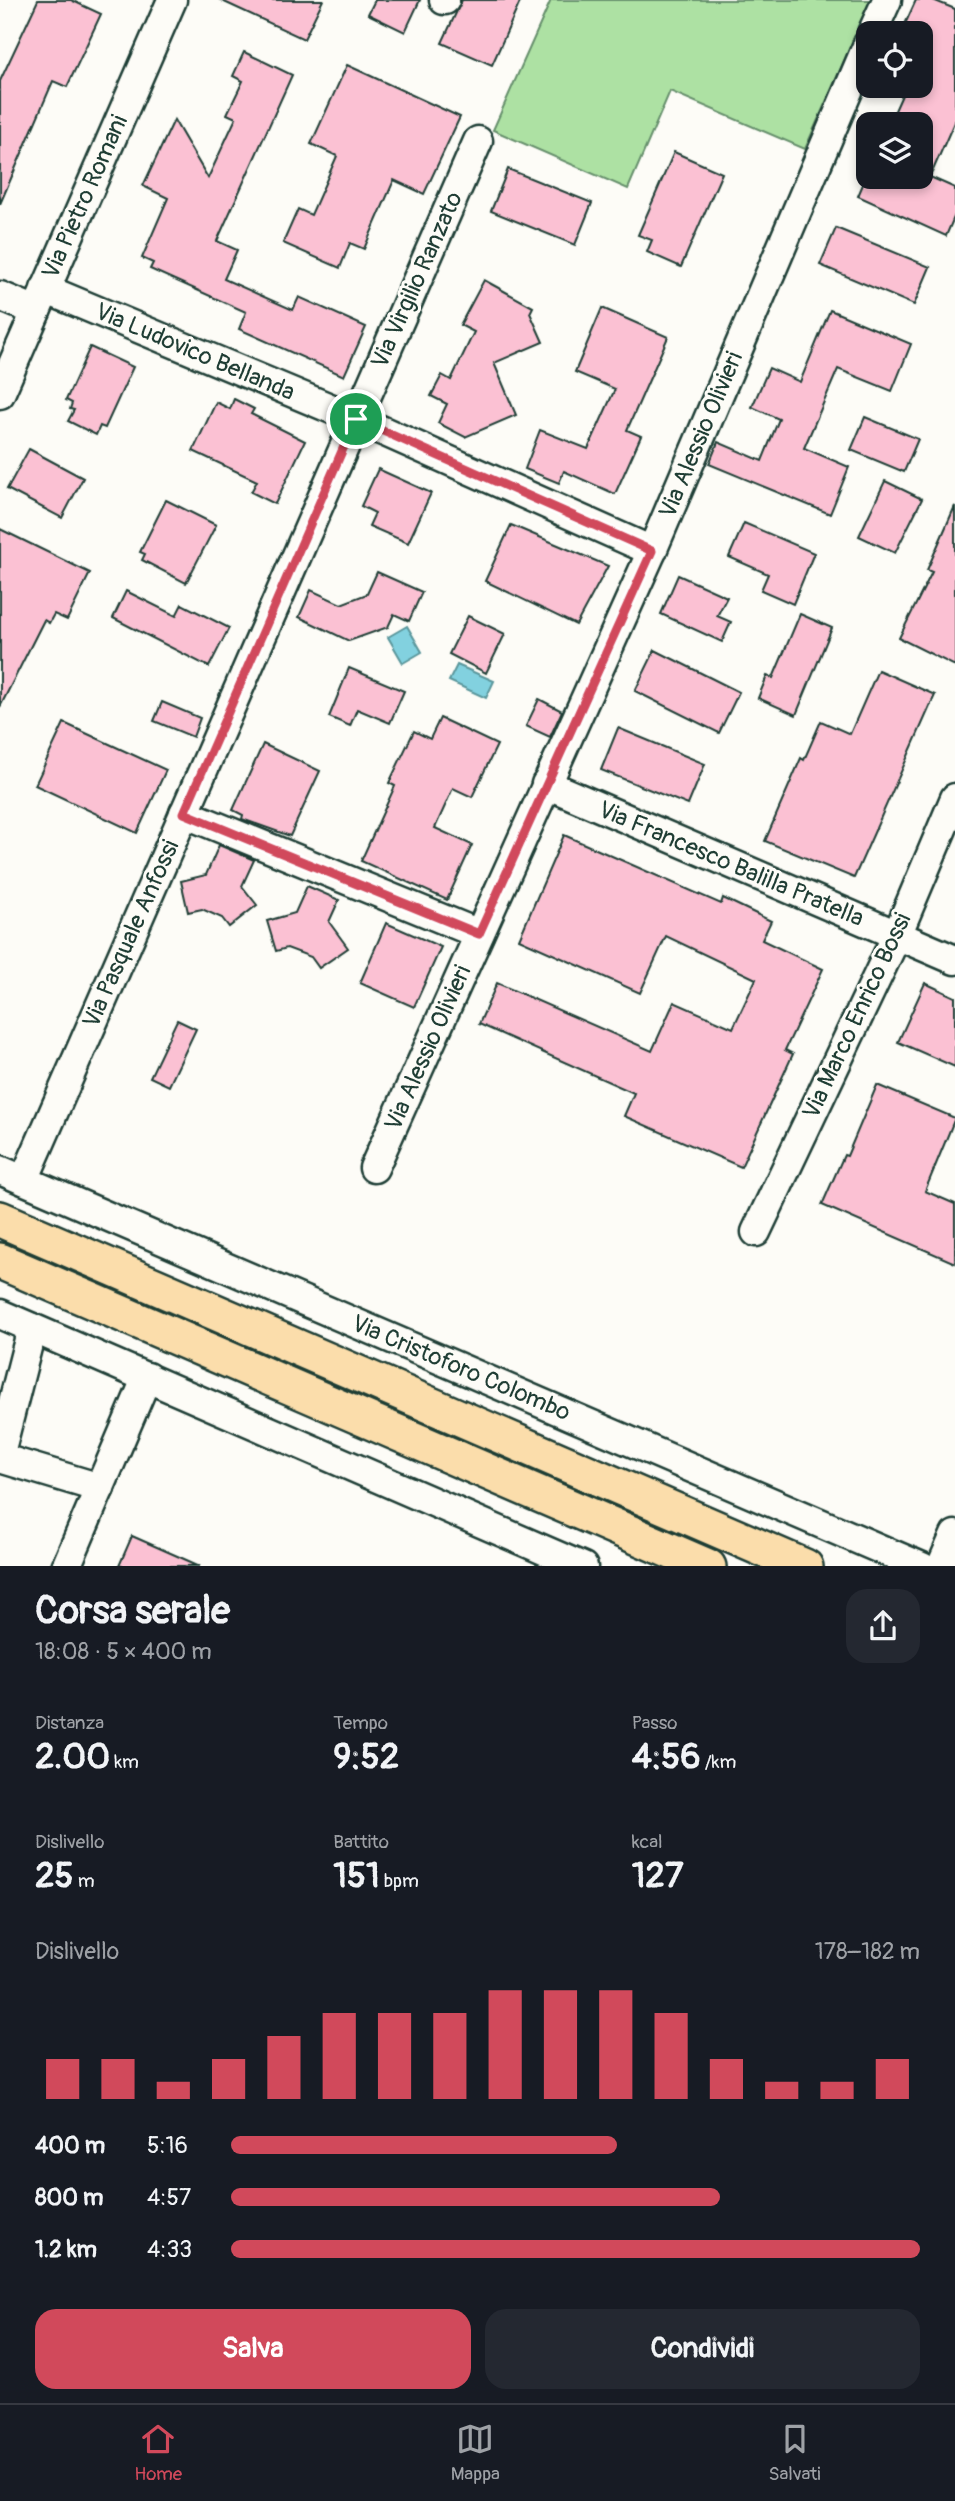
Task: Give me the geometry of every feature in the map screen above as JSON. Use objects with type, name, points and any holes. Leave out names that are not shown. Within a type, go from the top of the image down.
[{"type":"main road","name":"Via Cristoforo Colombo","points":[[0,1220],[805,1566]]},
{"type":"main road","points":[[0,1261],[708,1566]]},
{"type":"street","name":"Via Pietro Romani","points":[[0,394],[172,0]]},
{"type":"street","points":[[877,21],[887,0]]},
{"type":"street","name":"Via Alessio Olivieri","points":[[374,1168],[652,551],[856,72]]},
{"type":"street","name":"Via Virgilio Ranzato","points":[[356,419],[478,141]]},
{"type":"street","name":"Via Ludovico Bellanda","points":[[0,296],[40,300],[356,419],[652,551]]},
{"type":"street","name":"Via Pasquale Anfossi","points":[[12,1175],[184,813],[356,419]]},
{"type":"street","name":"Via Francesco Balilla Pratella","points":[[546,784],[955,960]]},
{"type":"street","name":"Via Marco Enrico Bossi","points":[[756,1233],[897,935],[955,798]]},
{"type":"street","points":[[184,813],[479,934]]},
{"type":"street","name":"Via Cristoforo Colombo","points":[[12,1175],[922,1566]]},
{"type":"street","points":[[0,1314],[583,1566]]},
{"type":"street","points":[[32,1328],[0,1456],[100,1488]]},
{"type":"street","points":[[66,1566],[148,1377]]},
{"type":"street","points":[[941,1566],[955,1535]]},
{"type":"green space","points":[[551,0],[871,0],[862,21],[856,21],[856,34],[805,149],[670,91],[628,189],[493,130]]},
{"type":"water","points":[[407,626],[422,652],[403,663],[388,637]]},
{"type":"water","points":[[457,665],[494,681],[486,698],[449,681]]},
{"type":"building","points":[[38,0],[71,0],[101,14],[67,87],[53,81],[0,204],[0,81]]},
{"type":"building","points":[[220,0],[323,0],[304,39]]},
{"type":"building","points":[[375,0],[420,0],[405,32],[368,14]]},
{"type":"building","points":[[462,0],[521,0],[492,65],[442,43]]},
{"type":"building","points":[[916,0],[933,0],[955,9],[955,120],[933,170],[933,112],[894,112],[901,98],[933,98],[933,21],[906,21]]},
{"type":"building","points":[[244,52],[292,75],[217,241],[237,250],[224,279],[293,310],[299,297],[366,327],[344,376],[239,329],[246,312],[150,269],[153,263],[142,258],[168,198],[143,186],[174,120],[208,178],[236,118],[227,114],[243,81],[233,76]]},
{"type":"building","points":[[347,65],[460,117],[424,194],[394,180],[364,249],[350,243],[340,268],[283,243],[298,209],[311,215],[337,156],[311,144]]},
{"type":"building","points":[[674,152],[722,173],[681,267],[647,252],[652,240],[638,235]]},
{"type":"building","points":[[508,169],[592,203],[575,245],[491,211]]},
{"type":"building","points":[[933,178],[955,188],[955,215],[946,236],[858,196],[861,189],[933,189]]},
{"type":"building","points":[[836,228],[930,267],[914,305],[820,265]]},
{"type":"building","points":[[484,280],[533,307],[530,313],[543,342],[494,363],[516,415],[465,437],[438,423],[447,404],[431,396],[442,375],[451,380],[474,332],[460,325]]},
{"type":"building","points":[[602,308],[668,337],[627,430],[641,436],[615,494],[564,471],[559,483],[525,469],[540,430],[588,449],[615,389],[575,372]]},
{"type":"building","points":[[830,310],[911,344],[892,391],[838,369],[804,448],[849,467],[830,514],[709,464],[718,442],[762,461],[779,419],[752,407],[769,368],[800,382]]},
{"type":"building","points":[[90,347],[133,367],[105,428],[100,426],[96,435],[68,421],[74,410],[70,409],[72,403],[66,400]]},
{"type":"building","points":[[234,399],[254,409],[251,414],[305,441],[275,504],[251,492],[257,481],[193,451],[216,402],[230,409]]},
{"type":"building","points":[[865,417],[918,439],[904,472],[851,450]]},
{"type":"building","points":[[29,449],[83,478],[62,518],[7,489]]},
{"type":"building","points":[[378,469],[431,493],[408,543],[369,526],[375,513],[361,506]]},
{"type":"building","points":[[885,481],[922,499],[895,553],[859,536]]},
{"type":"building","points":[[166,500],[216,525],[186,583],[142,560],[145,554],[140,552]]},
{"type":"building","points":[[955,506],[955,666],[899,638],[932,572],[927,570]]},
{"type":"building","points":[[744,523],[814,553],[793,604],[761,590],[768,574],[729,557]]},
{"type":"building","points":[[511,525],[608,566],[576,625],[485,581]]},
{"type":"building","points":[[0,529],[90,573],[67,620],[54,614],[49,623],[44,620],[0,707]]},
{"type":"building","points":[[377,572],[422,592],[409,621],[394,614],[388,627],[349,641],[299,617],[311,590],[341,604],[367,594]]},
{"type":"building","points":[[678,575],[727,597],[717,616],[731,622],[722,642],[661,614]]},
{"type":"building","points":[[126,591],[176,616],[182,604],[229,628],[209,667],[113,618]]},
{"type":"building","points":[[800,614],[832,628],[796,715],[758,698],[767,676],[773,678]]},
{"type":"building","points":[[468,616],[505,634],[486,673],[449,654]]},
{"type":"building","points":[[655,650],[739,692],[719,733],[635,691]]},
{"type":"building","points":[[349,668],[404,691],[390,723],[357,709],[350,726],[329,717]]},
{"type":"building","points":[[878,670],[935,695],[854,878],[765,841],[801,758],[804,760],[821,721],[850,734]]},
{"type":"building","points":[[539,699],[562,711],[550,737],[526,726]]},
{"type":"building","points":[[162,702],[200,718],[193,737],[154,721]]},
{"type":"building","points":[[440,718],[497,745],[472,797],[453,788],[435,828],[472,845],[447,900],[361,861],[395,786],[389,783],[414,731],[430,739]]},
{"type":"building","points":[[64,723],[166,770],[137,833],[35,785]]},
{"type":"building","points":[[618,728],[705,764],[688,805],[601,770]]},
{"type":"building","points":[[263,744],[320,771],[290,836],[242,819],[243,815],[233,810]]},
{"type":"building","points":[[564,835],[721,904],[723,898],[771,921],[762,940],[823,969],[785,1050],[793,1054],[741,1167],[624,1116],[634,1093],[479,1024],[497,983],[652,1051],[674,1002],[733,1028],[756,979],[666,936],[640,993],[519,939]]},
{"type":"building","points":[[219,845],[254,860],[242,886],[257,905],[229,927],[222,918],[202,909],[188,912],[181,881],[206,875]]},
{"type":"building","points":[[307,886],[339,900],[329,922],[348,948],[319,968],[311,957],[287,948],[276,951],[267,921],[295,913]]},
{"type":"building","points":[[386,923],[441,947],[414,1007],[360,983]]},
{"type":"building","points":[[925,983],[955,997],[955,1067],[898,1042]]},
{"type":"building","points":[[177,1020],[196,1029],[169,1086],[150,1077]]},
{"type":"building","points":[[877,1085],[955,1118],[925,1191],[955,1204],[955,1263],[822,1205],[844,1155],[847,1156]]},
{"type":"building","points":[[132,1536],[200,1566],[119,1566]]},
{"type":"route","points":[[356,419],[652,551],[479,934],[184,813],[356,419]]}]
